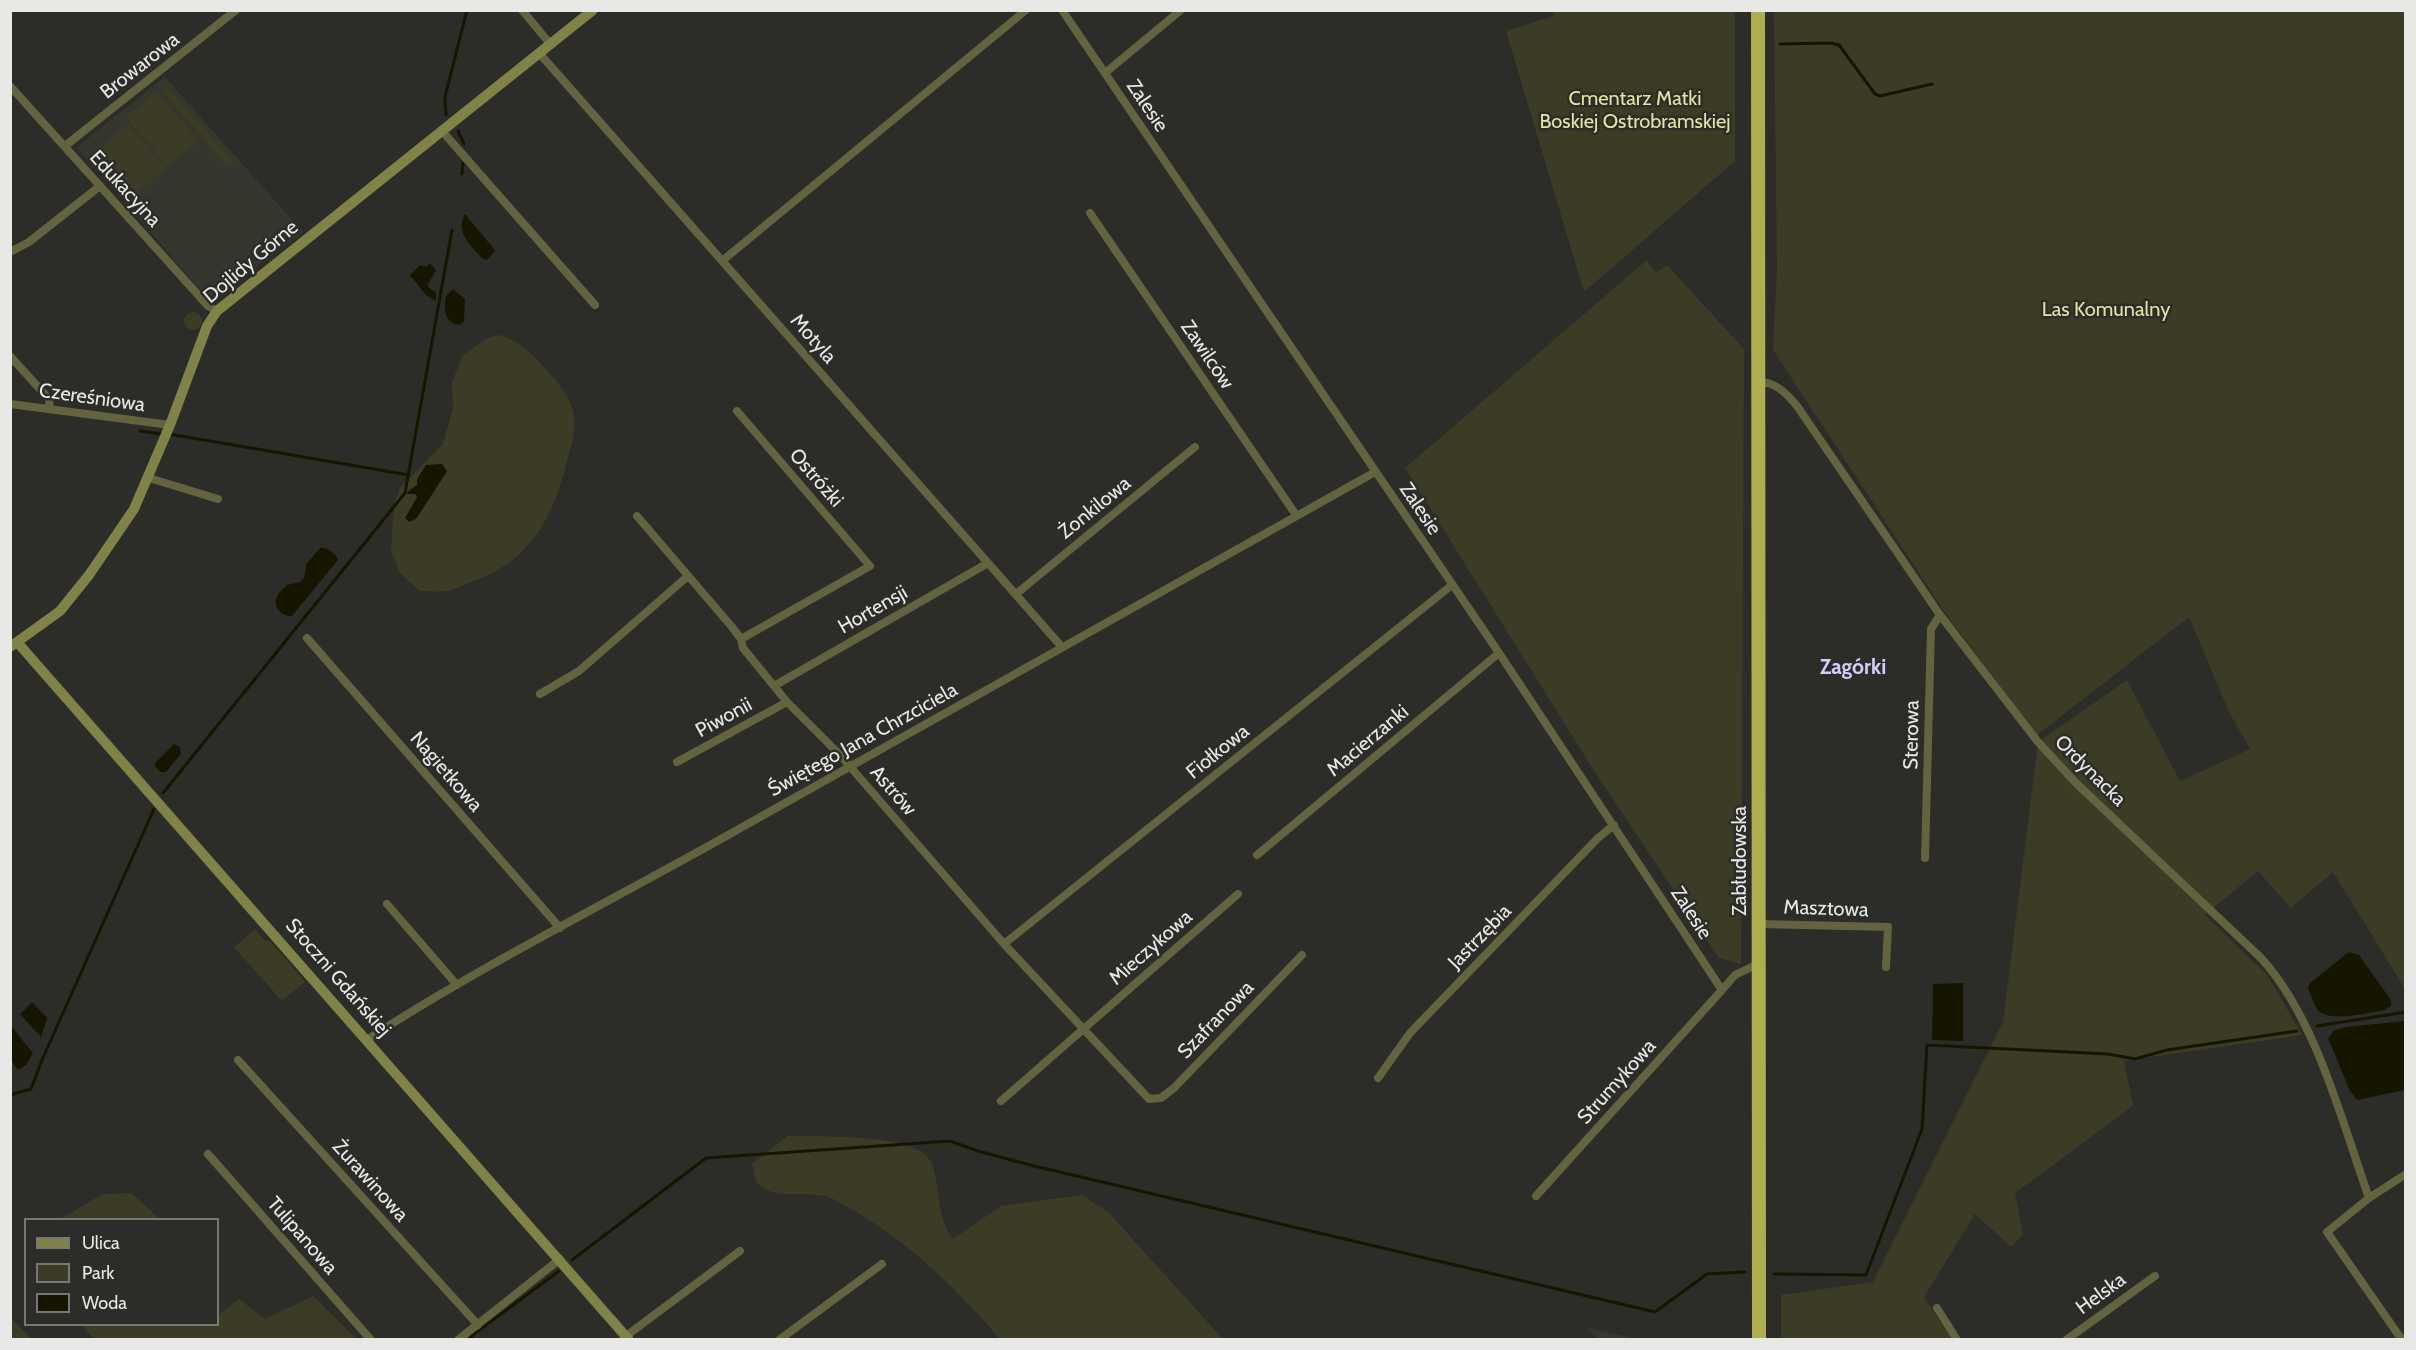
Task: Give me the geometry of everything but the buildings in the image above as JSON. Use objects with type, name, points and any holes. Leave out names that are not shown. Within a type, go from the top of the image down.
[{"type":"highway","name":"Zabłudowska","points":[[1758,10],[1759,1340]]},
{"type":"street","points":[[522,10],[551,45]]},
{"type":"street","name":"Dojlidy Górne","points":[[14,645],[60,611],[89,575],[134,509],[170,425],[207,326],[217,311],[593,10]]},
{"type":"street","points":[[722,261],[1026,10]]},
{"type":"street","name":"Zalesie","points":[[1062,10],[1499,653],[1722,990]]},
{"type":"street","points":[[1105,73],[1181,10]]},
{"type":"street","name":"Browarowa","points":[[65,146],[233,11]]},
{"type":"street","name":"Motyla","points":[[540,54],[1061,646]]},
{"type":"street","name":"Edukacyjna","points":[[10,86],[193,290],[208,306],[217,311]]},
{"type":"street","points":[[442,131],[595,305]]},
{"type":"street","points":[[10,252],[29,242],[100,186]]},
{"type":"street","name":"Zawilców","points":[[1090,213],[1296,515]]},
{"type":"street","points":[[10,356],[49,399],[50,408]]},
{"type":"street","name":"Ordynacka","points":[[1759,382],[1767,382],[1776,386],[1797,405],[1940,615],[2033,737],[2054,760],[2261,958],[2277,977],[2316,1051],[2369,1198]]},
{"type":"street","name":"Czereśniowa","points":[[10,404],[170,425]]},
{"type":"street","name":"Ostróżki","points":[[737,411],[870,566],[741,639]]},
{"type":"street","name":"Żonkilowa","points":[[1016,594],[1195,447]]},
{"type":"street","name":"Świętego Jana Chrzciciela","points":[[368,1039],[457,985],[1375,472]]},
{"type":"street","points":[[148,478],[218,499]]},
{"type":"street","name":"Astrów","points":[[637,516],[741,639],[743,648],[787,702],[850,766],[1004,944],[1149,1099]]},
{"type":"street","name":"Hortensji","points":[[774,686],[988,563]]},
{"type":"street","points":[[540,694],[579,671],[688,576]]},
{"type":"street","name":"Fiołkowa","points":[[1004,944],[1452,585]]},
{"type":"street","name":"Sterowa","points":[[1925,858],[1931,629],[1940,615]]},
{"type":"street","name":"Nagietkowa","points":[[307,638],[561,928]]},
{"type":"street","name":"Stoczni Gdańskiej","points":[[14,645],[368,1039],[628,1337]]},
{"type":"street","name":"Macierzanki","points":[[1257,855],[1499,653]]},
{"type":"street","name":"Piwonii","points":[[676,762],[787,702]]},
{"type":"street","name":"Jastrzębia","points":[[1378,1078],[1410,1033],[1598,838],[1614,825]]},
{"type":"street","name":"Mieczykowa","points":[[1001,1101],[1239,894]]},
{"type":"street","points":[[387,904],[457,985]]},
{"type":"street","name":"Masztowa","points":[[1760,924],[1888,927],[1886,967]]},
{"type":"street","name":"Szafranowa","points":[[1149,1099],[1161,1098],[1168,1094],[1302,955]]},
{"type":"street","points":[[1722,990],[1735,975],[1758,964]]},
{"type":"street","name":"Strumykowa","points":[[1536,1196],[1722,990]]},
{"type":"street","name":"Żurawinowa","points":[[238,1060],[478,1325]]},
{"type":"street","name":"Tulipanowa","points":[[208,1154],[371,1340]]},
{"type":"street","points":[[2402,1340],[2327,1232],[2369,1198],[2406,1174]]},
{"type":"street","points":[[628,1337],[740,1251]]},
{"type":"street","points":[[458,1340],[560,1259]]},
{"type":"street","points":[[778,1340],[882,1264]]},
{"type":"street","name":"Helska","points":[[2066,1340],[2155,1276]]},
{"type":"street","points":[[1937,1308],[1957,1340]]},
{"type":"shaded area","points":[[165,77],[303,232],[216,297],[203,293],[77,147]]},
{"type":"shaded area","points":[[1586,1327],[1637,1339],[1597,1339]]},
{"type":"green space","name":"Cmentarz Matki Boskiej Ostrobramskiej","points":[[1553,11],[1735,11],[1735,161],[1584,292],[1506,31],[1554,16]]},
{"type":"green space","name":"Las Komunalny","points":[[1774,11],[2405,11],[2405,989],[2333,872],[2291,908],[2258,871],[2205,915],[2268,976],[2302,1035],[2124,1061],[2133,1106],[2015,1193],[2023,1235],[2011,1247],[1975,1214],[1924,1297],[1951,1339],[1781,1339],[1781,1295],[1873,1282],[2003,1022],[2038,742],[2127,680],[2180,781],[2250,749],[2229,712],[2189,617],[2037,735],[1946,614],[1773,350],[1777,269]]},
{"type":"green space","points":[[167,86],[234,162],[228,167],[162,91]]},
{"type":"green space","points":[[156,91],[198,140],[168,166],[126,117]]},
{"type":"green space","points":[[128,124],[166,168],[137,193],[99,150]]},
{"type":"green space","points":[[1647,260],[1656,273],[1667,265],[1744,349],[1741,964],[1719,958],[1591,766],[1405,468]]},
{"type":"green space","points":[[193,312],[199,315],[202,321],[199,327],[193,330],[187,327],[184,321],[187,315]]},
{"type":"green space","points":[[498,335],[517,343],[533,356],[561,387],[571,405],[574,431],[560,485],[545,521],[524,550],[510,562],[493,573],[451,590],[420,591],[400,573],[391,551],[394,504],[400,488],[443,444],[453,409],[452,382],[463,355],[488,338]]},
{"type":"green space","points":[[255,929],[265,941],[270,941],[305,982],[282,1001],[234,947]]},
{"type":"green space","points":[[787,1136],[867,1138],[909,1146],[924,1154],[932,1164],[941,1212],[953,1239],[1001,1206],[1082,1195],[1108,1212],[1223,1339],[1000,1339],[963,1298],[923,1260],[879,1226],[831,1198],[771,1192],[763,1188],[756,1180],[752,1164]]},
{"type":"green space","points":[[131,1193],[159,1218],[62,1218],[103,1194]]},
{"type":"green space","points":[[313,1296],[357,1339],[94,1339],[82,1326],[219,1326],[219,1314],[239,1299],[265,1319]]},
{"type":"green space","points":[[11,1318],[32,1339],[11,1339]]},
{"type":"water","points":[[465,214],[495,251],[487,260],[483,259],[474,249],[463,233],[462,221]]},
{"type":"water","points":[[430,263],[436,270],[427,286],[436,293],[436,301],[427,296],[410,275],[420,265],[426,267]]},
{"type":"water","points":[[453,289],[465,299],[464,321],[459,325],[447,318],[445,310],[446,296]]},
{"type":"water","points":[[442,464],[447,471],[416,519],[409,522],[405,518],[417,497],[407,492],[417,485],[417,479],[426,465]]},
{"type":"water","points":[[320,548],[331,551],[338,560],[292,616],[285,615],[277,608],[278,595],[287,585],[300,582],[304,578],[307,563]]},
{"type":"water","points":[[174,744],[180,747],[181,754],[166,772],[160,772],[155,763]]},
{"type":"water","points":[[2349,952],[2359,955],[2391,1000],[2391,1006],[2385,1010],[2360,1015],[2339,1016],[2330,1016],[2317,1009],[2308,988],[2310,983]]},
{"type":"water","points":[[1963,983],[1963,1041],[1932,1040],[1933,984]]},
{"type":"water","points":[[32,1002],[47,1018],[41,1037],[20,1014]]},
{"type":"water","points":[[2405,1021],[2405,1090],[2357,1100],[2350,1091],[2328,1038],[2335,1030],[2346,1027]]},
{"type":"water","points":[[11,1026],[33,1053],[26,1065],[18,1070],[11,1060]]},
{"type":"waterway","points":[[446,115],[445,97],[467,10]]},
{"type":"waterway","points":[[1780,44],[1830,43],[1839,45],[1875,94],[1880,96],[1932,84]]},
{"type":"waterway","points":[[458,131],[464,144]]},
{"type":"waterway","points":[[462,174],[463,163]]},
{"type":"waterway","points":[[163,793],[405,493],[452,230]]},
{"type":"waterway","points":[[140,431],[162,434]]},
{"type":"waterway","points":[[169,434],[409,475]]},
{"type":"waterway","points":[[10,1095],[31,1089],[154,809]]},
{"type":"waterway","points":[[2317,1026],[2406,1012]]},
{"type":"waterway","points":[[1774,1274],[1866,1275],[1922,1129],[1927,1045],[2108,1054],[2135,1059],[2167,1050],[2297,1031]]},
{"type":"waterway","points":[[572,1260],[706,1158],[950,1141],[1030,1165],[1655,1312],[1707,1274],[1745,1272]]},
{"type":"waterway","points":[[466,1340],[559,1271]]},
{"type":"district","name":"Zagórki","points":[[1853,668]]}]
